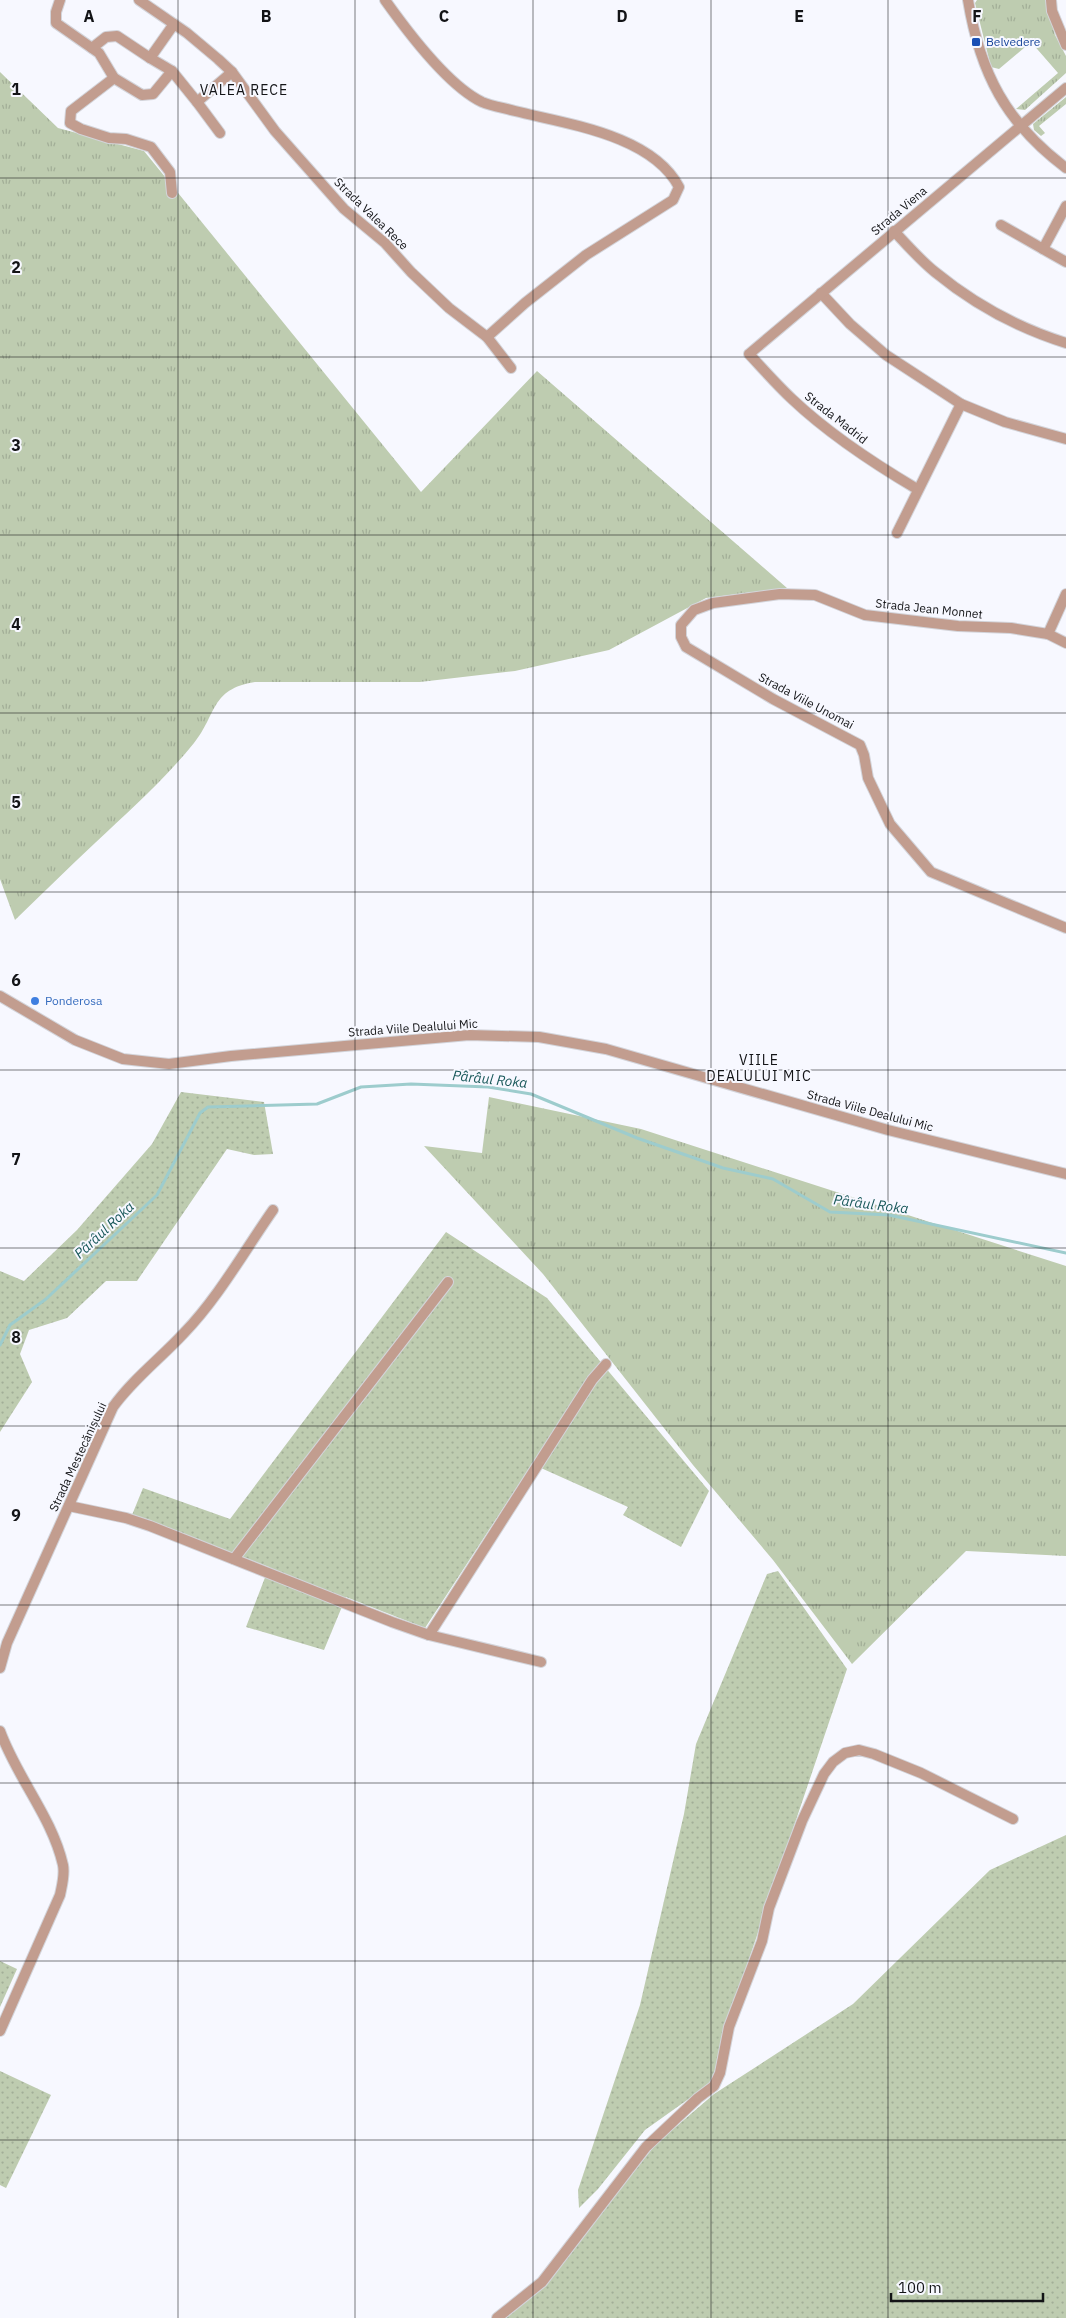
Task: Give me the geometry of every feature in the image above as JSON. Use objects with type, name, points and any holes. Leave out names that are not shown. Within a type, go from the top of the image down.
[{"type":"street","points":[[60,0],[56,12],[56,23],[99,53],[114,78],[142,95],[153,94],[172,71]]},
{"type":"street","name":"Strada Valea Rece","points":[[139,0],[174,24],[232,72],[275,131],[344,208],[385,242],[411,272],[449,308],[487,337],[511,368]]},
{"type":"street","points":[[384,0],[452,81],[482,102],[591,130],[642,149],[673,175],[680,187],[672,200],[586,255],[525,303],[487,337]]},
{"type":"street","points":[[968,0],[972,26],[992,82],[1020,126],[1040,148],[1066,168]]},
{"type":"street","points":[[1051,0],[1052,11],[1066,45]]},
{"type":"street","points":[[150,58],[174,24]]},
{"type":"street","points":[[92,48],[106,37],[117,36],[172,71],[220,133]]},
{"type":"street","points":[[197,102],[232,72]]},
{"type":"street","points":[[114,78],[71,111],[70,123],[81,129],[109,138],[126,139],[151,147],[170,172],[172,194]]},
{"type":"street","name":"Strada Viena","points":[[749,354],[1066,88]]},
{"type":"street","points":[[1043,249],[1066,206]]},
{"type":"street","points":[[1001,224],[1066,262]]},
{"type":"street","points":[[894,231],[933,271],[979,306],[1038,334],[1066,343]]},
{"type":"street","points":[[821,293],[850,324],[886,355],[961,404],[1005,422],[1066,439]]},
{"type":"street","name":"Strada Madrid","points":[[749,354],[792,399],[839,438],[876,465],[917,489]]},
{"type":"street","points":[[897,533],[917,489],[961,404]]},
{"type":"street","name":"Strada Jean Monnet","points":[[681,625],[694,610],[714,602],[780,594],[815,595],[865,615],[958,626],[1011,628],[1048,634],[1066,643]]},
{"type":"street","points":[[1048,634],[1066,594]]},
{"type":"street","name":"Strada Viile Unomai","points":[[681,625],[681,638],[686,647],[773,699],[860,745],[864,755],[868,778],[890,824],[931,872],[1066,928]]},
{"type":"street","name":"Strada Viile Dealului Mic","points":[[0,996],[75,1040],[123,1059],[169,1064],[231,1056],[469,1035],[539,1037],[606,1049],[888,1130],[1066,1174]]},
{"type":"street","name":"Strada Mestecănișului","points":[[0,1668],[7,1643],[114,1407],[125,1391],[202,1313],[273,1210]]},
{"type":"street","points":[[234,1559],[448,1282]]},
{"type":"street","points":[[429,1635],[592,1380],[606,1364]]},
{"type":"street","points":[[69,1506],[126,1518],[429,1635],[541,1662]]},
{"type":"street","points":[[0,1732],[10,1756],[51,1832],[63,1866],[64,1878],[60,1896],[0,2031]]},
{"type":"street","points":[[496,2318],[542,2282],[646,2147],[698,2098],[714,2086],[720,2073],[729,2027],[762,1940],[769,1908],[802,1821],[824,1774],[833,1762],[845,1753],[859,1750],[874,1754],[921,1773],[1013,1819]]},
{"type":"green space","points":[[977,0],[1046,0],[1055,35],[1066,56],[1066,73],[1025,110],[1016,109],[1058,73],[1031,42],[999,69],[991,67],[975,3]]},
{"type":"green space","points":[[0,72],[58,128],[144,151],[421,492],[537,371],[787,588],[706,598],[609,650],[515,671],[420,682],[255,682],[240,685],[222,697],[201,733],[183,757],[15,920],[0,879]]},
{"type":"green space","points":[[1066,97],[1066,104],[1039,126],[1045,133],[1041,136],[1034,130],[1033,124]]},
{"type":"green space","points":[[181,1092],[264,1102],[273,1154],[254,1155],[227,1149],[137,1281],[106,1281],[67,1318],[29,1330],[20,1354],[32,1382],[0,1432],[0,1271],[24,1281],[77,1230],[152,1144]]},
{"type":"green space","points":[[489,1097],[641,1129],[1066,1266],[1066,1556],[966,1551],[852,1664],[773,1560],[693,1465],[543,1274],[424,1146],[482,1153]]},
{"type":"green space","points":[[446,1232],[547,1298],[709,1491],[681,1547],[623,1515],[628,1507],[532,1464],[425,1628],[346,1597],[324,1650],[246,1627],[269,1567],[132,1515],[143,1488],[230,1519]]},
{"type":"green space","points":[[778,1571],[847,1669],[747,1965],[711,2083],[645,2130],[598,2189],[579,2208],[578,2190],[640,2005],[684,1814],[696,1744],[767,1574]]},
{"type":"green space","points":[[1066,1835],[1066,2318],[499,2318],[553,2276],[586,2231],[656,2144],[714,2094],[853,2004],[990,1870]]},
{"type":"green space","points":[[0,1961],[17,1969],[0,2007]]},
{"type":"green space","points":[[0,2071],[51,2095],[6,2188],[0,2185]]},
{"type":"waterway","name":"Pârâul Roka","points":[[0,1345],[10,1325],[46,1299],[157,1195],[200,1113],[208,1107],[317,1104],[361,1087],[411,1084],[488,1087],[531,1094],[637,1138],[723,1168],[773,1179],[830,1212],[889,1215],[1066,1253]]},
{"type":"place","name":"Belvedere","points":[[976,42]]},
{"type":"place","name":"Ponderosa","points":[[35,1001]]},
{"type":"district","name":"VALEA RECE","points":[[244,90]]},
{"type":"district","name":"VIILE DEALULUI MIC","points":[[759,1068]]}]
